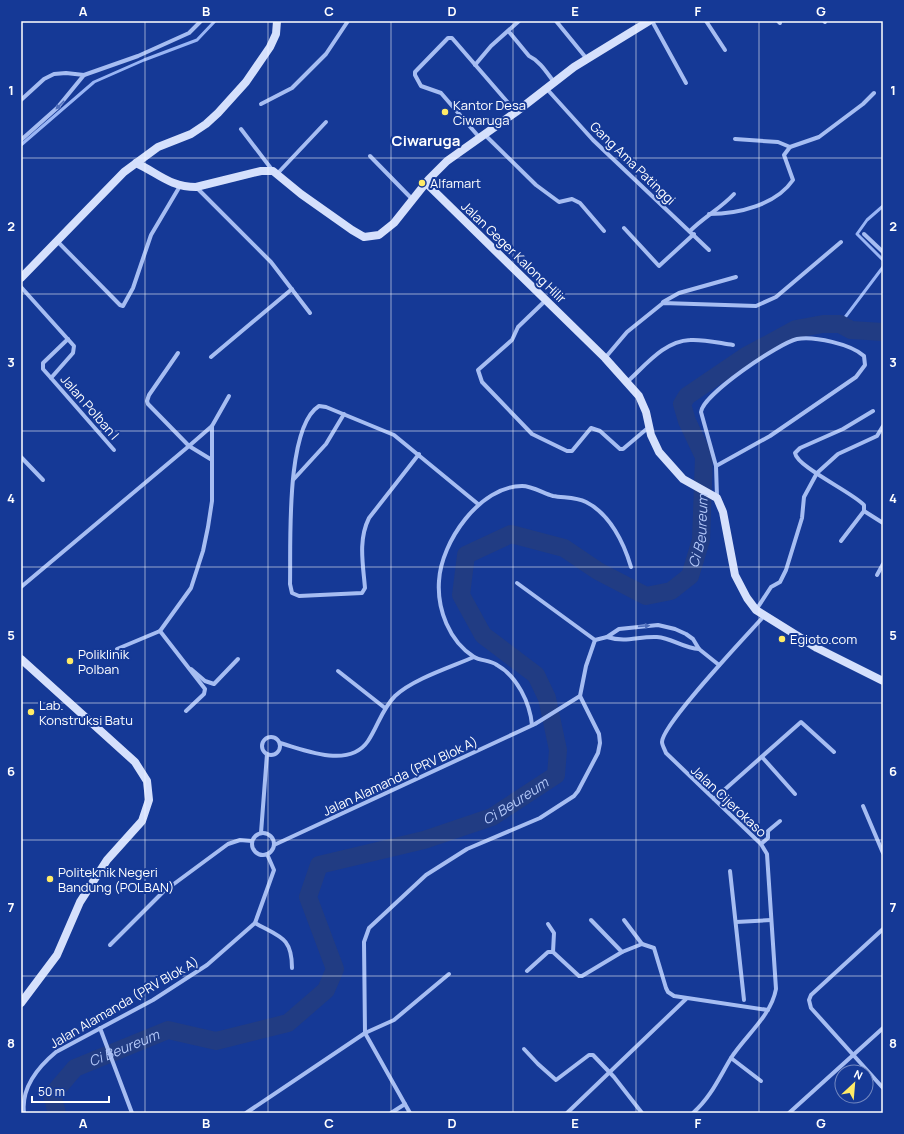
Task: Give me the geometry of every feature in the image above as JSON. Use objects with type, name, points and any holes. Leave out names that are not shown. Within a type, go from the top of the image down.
[{"type":"street","points":[[21,100],[44,79],[54,74],[66,73],[84,75],[165,45],[189,33],[201,21]]},
{"type":"street","points":[[21,278],[107,188],[136,163],[158,147],[191,134],[206,124],[218,113],[246,82],[270,47],[276,34],[277,21]]},
{"type":"street","points":[[260,104],[266,103],[292,88],[326,54],[348,21]]},
{"type":"street","points":[[475,65],[491,46],[519,21]]},
{"type":"street","points":[[556,21],[586,59]]},
{"type":"street","points":[[241,129],[275,173],[325,211],[364,237],[374,237],[383,233],[414,200],[426,183],[447,161],[516,112],[586,59],[651,21],[686,83]]},
{"type":"street","points":[[706,21],[725,50]]},
{"type":"street","points":[[510,32],[529,56],[538,63],[554,82]]},
{"type":"street","points":[[516,112],[452,38],[449,37],[414,73],[421,86],[442,93],[482,136],[536,184],[559,202],[572,199],[580,203],[604,231]]},
{"type":"street","points":[[21,140],[57,108],[84,75]]},
{"type":"street","name":"Gang Ama Patinggi","points":[[546,88],[593,140],[694,234],[709,250]]},
{"type":"street","points":[[709,214],[752,209],[771,200],[793,180],[784,155],[790,147],[819,137],[863,104],[874,93]]},
{"type":"street","points":[[275,173],[326,122]]},
{"type":"street","points":[[735,139],[778,142],[790,147]]},
{"type":"street","points":[[370,156],[414,200]]},
{"type":"street","points":[[136,163],[151,170],[164,180],[180,186],[196,187],[261,171],[275,173]]},
{"type":"street","name":"Jalan Geger Kalong Hilir","points":[[426,183],[605,358],[627,382],[643,403],[649,428],[659,452],[676,473],[692,485],[717,498]]},
{"type":"street","points":[[57,241],[120,305],[123,306],[133,288],[151,235],[180,186]]},
{"type":"street","points":[[196,187],[271,262],[310,313]]},
{"type":"street","points":[[690,231],[709,214],[724,204],[734,194]]},
{"type":"street","points":[[624,228],[659,266],[694,234]]},
{"type":"street","points":[[864,234],[883,252]]},
{"type":"street","points":[[663,303],[756,306],[776,297],[841,242]]},
{"type":"street","points":[[605,358],[628,332],[663,303],[679,293],[736,277]]},
{"type":"street","points":[[21,287],[68,339]]},
{"type":"street","points":[[211,356],[292,289]]},
{"type":"street","points":[[546,300],[518,327],[512,340],[478,370],[482,382],[532,434],[567,451],[575,449],[591,428],[600,430],[620,449],[623,449],[649,428]]},
{"type":"street","points":[[716,466],[770,436],[856,376],[865,365],[864,356],[844,345],[808,338],[796,340],[761,358],[733,378],[704,403],[701,409],[716,466],[717,498],[723,512],[736,575],[747,598],[756,610],[764,616],[817,648],[883,681]]},
{"type":"street","name":"Jalan Polban I","points":[[51,378],[74,351],[74,346],[68,339],[43,363],[43,369],[114,450]]},
{"type":"street","points":[[627,382],[666,347],[678,342],[690,340],[732,345]]},
{"type":"street","points":[[178,353],[149,395],[147,401],[189,446],[212,460]]},
{"type":"street","points":[[21,587],[212,426],[229,396]]},
{"type":"street","points":[[419,454],[369,518],[364,529],[362,547],[365,588],[362,593],[299,596],[292,593],[290,584],[293,481],[299,439],[314,410],[322,406],[394,436],[419,454],[478,504]]},
{"type":"street","points":[[841,542],[864,511],[864,506],[860,501],[817,473],[796,457],[797,450],[859,421],[874,411]]},
{"type":"street","points":[[293,481],[326,444],[344,414]]},
{"type":"street","points":[[117,649],[160,631],[191,588],[203,551],[212,501],[212,426]]},
{"type":"street","points":[[756,610],[771,587],[780,582],[786,570],[802,518],[804,497],[817,473],[838,454],[876,436],[883,426]]},
{"type":"street","points":[[21,457],[43,480]]},
{"type":"street","points":[[533,725],[531,714],[522,693],[506,671],[496,664],[474,657],[450,631],[440,605],[439,580],[444,555],[459,527],[478,504],[507,488],[523,486],[552,496],[586,502],[614,528],[620,538],[631,568]]},
{"type":"street","points":[[864,511],[883,523]]},
{"type":"street","points":[[877,575],[883,564]]},
{"type":"street","points":[[517,583],[595,640]]},
{"type":"street","name":"Jalan Cijerokaso","points":[[693,1113],[710,1095],[731,1058],[768,1010],[774,998],[776,989],[767,854],[761,844],[666,753],[662,741],[675,718],[719,665],[764,616]]},
{"type":"street","points":[[595,640],[607,637],[619,630],[658,625],[676,629],[686,634],[693,639],[699,649],[719,665]]},
{"type":"street","points":[[160,631],[190,668],[205,681],[214,684],[238,659]]},
{"type":"street","points":[[607,637],[620,641],[657,637],[672,640],[687,648],[699,649]]},
{"type":"street","points":[[410,1113],[365,1033],[364,942],[367,931],[400,897],[426,875],[467,848],[540,818],[574,796],[598,753],[600,743],[599,734],[580,696],[586,666],[595,640]]},
{"type":"street","points":[[261,833],[266,754],[262,748],[264,740],[274,737],[280,743],[323,755],[334,757],[343,756],[363,746],[368,741],[385,708],[396,695],[415,683],[474,657]]},
{"type":"street","points":[[21,659],[135,762],[147,781],[148,800],[142,821],[106,860],[80,902],[57,955],[21,1002]]},
{"type":"street","points":[[186,711],[206,691],[194,676],[190,668]]},
{"type":"street","points":[[338,671],[385,708]]},
{"type":"street","name":"Jalan Alamanda (PRV Blok A)","points":[[274,846],[533,725],[580,696]]},
{"type":"street","points":[[714,799],[800,722],[834,752]]},
{"type":"street","points":[[266,754],[271,755],[278,751],[280,743]]},
{"type":"street","points":[[762,757],[795,794]]},
{"type":"street","points":[[863,806],[883,853]]},
{"type":"street","points":[[761,844],[768,838],[768,831],[780,821]]},
{"type":"street","points":[[261,833],[271,836],[274,846],[267,854],[259,854],[252,845],[252,841],[255,836],[261,833]]},
{"type":"street","points":[[110,946],[163,892],[228,844],[240,840],[252,841]]},
{"type":"street","name":"Jalan Alamanda (PRV Blok A)","points":[[24,1113],[26,1091],[31,1081],[46,1060],[56,1052],[153,1000],[207,965],[255,923],[274,870],[267,854]]},
{"type":"street","points":[[730,870],[744,1000]]},
{"type":"street","points":[[591,920],[622,952]]},
{"type":"street","points":[[624,920],[642,944],[654,948],[668,992],[686,999],[726,1003],[768,1010]]},
{"type":"street","points":[[736,922],[771,920]]},
{"type":"street","points":[[255,923],[288,943],[292,954],[292,968]]},
{"type":"street","points":[[548,924],[554,933],[553,952]]},
{"type":"street","points":[[883,929],[834,972],[811,995],[809,1000],[811,1008],[883,1088]]},
{"type":"street","points":[[527,971],[548,952],[553,952],[580,976],[622,952],[642,944]]},
{"type":"street","points":[[246,1113],[365,1033],[394,1020],[449,974]]},
{"type":"street","points":[[567,1113],[686,999]]},
{"type":"street","points":[[100,1028],[132,1113]]},
{"type":"street","points":[[792,1112],[883,1028]]},
{"type":"street","points":[[524,1049],[556,1080],[590,1054],[594,1055],[642,1113]]},
{"type":"street","points":[[731,1058],[761,1081]]},
{"type":"street","points":[[391,1113],[404,1104]]},
{"type":"waterway","points":[[21,145],[94,82],[144,60],[197,40],[215,21]]},
{"type":"waterway","points":[[883,206],[867,220],[857,234],[883,260]]},
{"type":"waterway","points":[[840,324],[883,267]]},
{"type":"waterway","name":"Ci Beureum","points":[[57,1113],[52,1095],[75,1068],[168,1030],[216,1041],[288,1023],[326,990],[335,969],[308,897],[319,865],[424,840],[492,817],[556,775],[558,750],[547,698],[536,675],[483,635],[461,595],[466,555],[511,534],[564,548],[598,571],[646,596],[671,591],[690,576],[701,540],[704,457],[687,421],[682,404],[687,396],[746,356],[796,329],[823,324],[840,324],[851,330],[883,332]]},
{"type":"place","name":"Kantor Desa Ciwaruga","points":[[445,112]]},
{"type":"place","name":"Alfamart","points":[[422,183]]},
{"type":"place","name":"Egioto.com","points":[[782,639]]},
{"type":"place","name":"Poliklinik Polban","points":[[70,661]]},
{"type":"place","name":"Lab. Konstruksi Batu","points":[[31,712]]},
{"type":"place","name":"Politeknik Negeri Bandung (POLBAN)","points":[[50,879]]},
{"type":"district","name":"Ciwaruga","points":[[426,141]]}]
